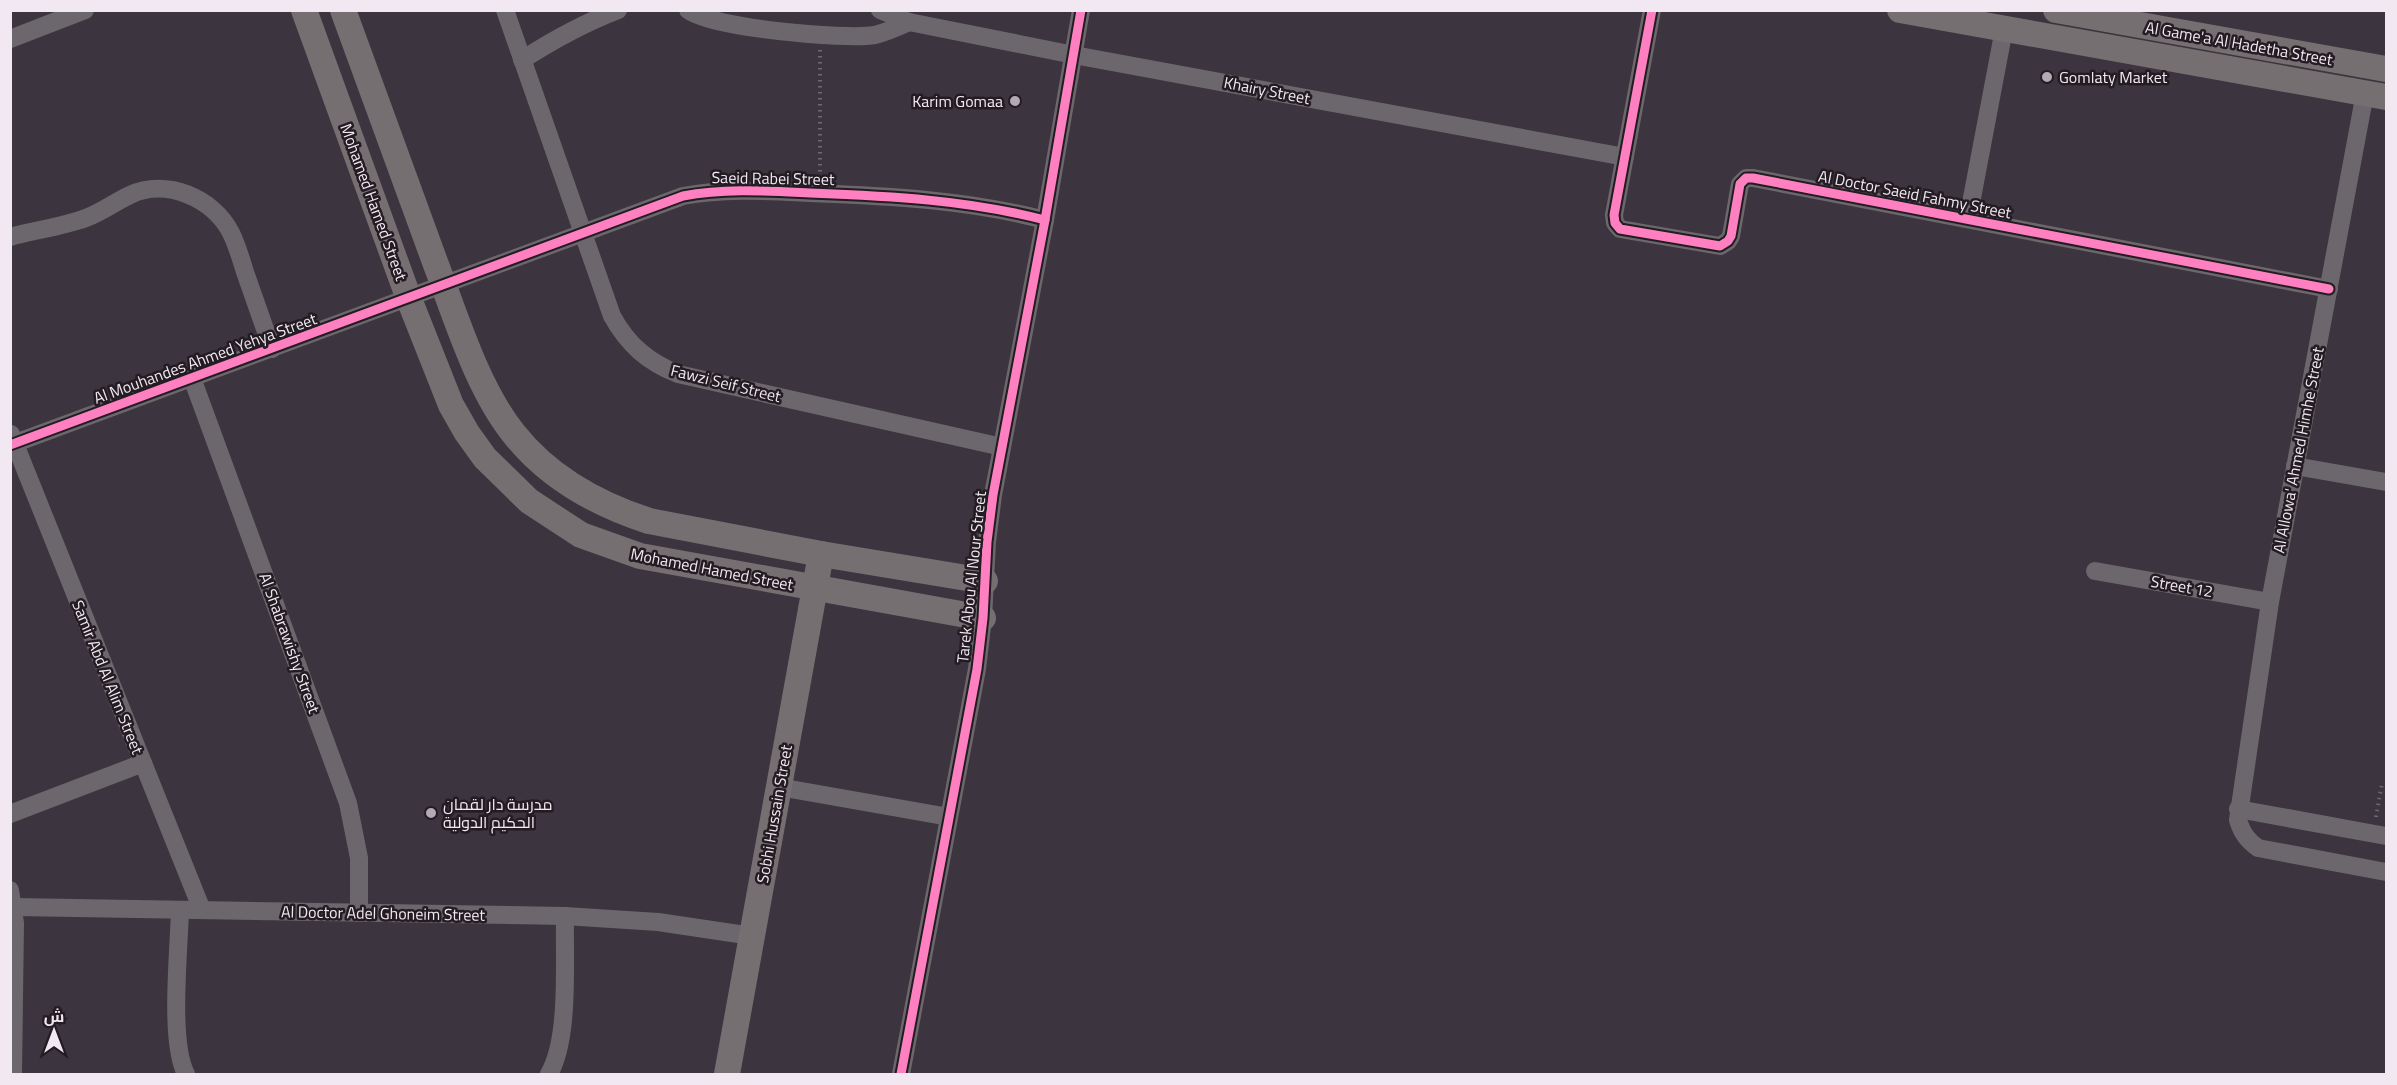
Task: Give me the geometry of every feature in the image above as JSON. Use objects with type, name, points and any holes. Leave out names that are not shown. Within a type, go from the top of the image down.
[{"type":"street","points":[[10,39],[85,10]]},
{"type":"street","name":"Mohamed Hamed Street","points":[[304,10],[409,299],[452,405],[485,458],[506,481],[546,513],[581,535],[640,556],[815,590],[983,618]]},
{"type":"street","points":[[343,10],[444,286],[485,390],[498,413],[532,455],[574,489],[623,513],[649,521],[821,554],[985,581]]},
{"type":"street","name":"Fawzi Seif Street","points":[[505,10],[581,233],[612,316],[632,346],[662,367],[678,374],[1002,447]]},
{"type":"street","points":[[522,60],[556,38],[618,10]]},
{"type":"street","points":[[688,10],[706,20],[820,34],[856,36],[892,30],[909,22]]},
{"type":"street","name":"Khairy Street","points":[[880,10],[909,22],[1074,55],[1625,157]]},
{"type":"street","name":"Tarek Abou Al Nour Street","points":[[901,1074],[977,669],[983,618],[989,518],[1045,220],[1081,10]]},
{"type":"street","points":[[1625,157],[1652,10]]},
{"type":"street","name":"Al Game'a Al Hadetha Street","points":[[1900,10],[2376,95]]},
{"type":"street","name":"Al Game'a Al Hadetha Street","points":[[2056,10],[2386,69]]},
{"type":"street","points":[[1968,219],[2004,30]]},
{"type":"street","name":"Al Allowa' Ahmed Himhe Street","points":[[2238,808],[2270,602],[2329,289],[2376,95]]},
{"type":"street","name":"Al Doctor Saeid Fahmy Street","points":[[1625,157],[1614,215],[1617,226],[1624,230],[1692,243],[1714,247],[1728,241],[1732,231],[1739,187],[1742,181],[1749,177],[2329,289]]},
{"type":"street","points":[[10,237],[67,225],[145,190],[165,189],[204,202],[219,216],[231,233],[272,350]]},
{"type":"street","name":"Saeid Rabei Street","points":[[409,299],[668,201],[699,193],[746,190],[923,198],[1045,220]]},
{"type":"street","name":"Al Mouhandes Ahmed Yehya Street","points":[[12,440],[272,350],[409,299]]},
{"type":"street","name":"Al Shabrawishy Street","points":[[192,378],[348,803],[359,858],[359,913]]},
{"type":"street","name":"Samir Abd Al Alim Street","points":[[12,440],[202,910]]},
{"type":"street","points":[[2295,466],[2386,482]]},
{"type":"street","name":"Sobhi Hussain Street","points":[[727,1074],[821,554]]},
{"type":"street","name":"Street 12","points":[[2095,571],[2270,602]]},
{"type":"street","points":[[10,814],[143,763]]},
{"type":"street","points":[[779,787],[949,817]]},
{"type":"street","points":[[2380,835],[2238,808],[2241,832],[2258,848],[2386,872]]},
{"type":"street","points":[[12,898],[13,1074]]},
{"type":"street","name":"Al Doctor Adel Ghoneim Street","points":[[12,898],[180,910],[565,916],[658,922],[752,936]]},
{"type":"street","points":[[180,910],[177,1031],[178,1052],[186,1074]]},
{"type":"street","points":[[549,1074],[556,1062],[562,1041],[565,916]]},
{"type":"path","points":[[820,34],[820,194]]},
{"type":"path","points":[[2380,835],[2382,783]]},
{"type":"cycle path","points":[[901,1074],[977,669],[993,495],[1045,220],[1081,10]]},
{"type":"cycle path","points":[[1652,10],[1614,215],[1615,223],[1620,229],[1720,246],[1731,236],[1740,184],[1746,178],[1753,178],[2329,289]]},
{"type":"cycle path","points":[[10,445],[683,196],[746,191],[840,194],[958,203],[1045,220]]},
{"type":"place","name":"Gomlaty Market","points":[[2047,77]]},
{"type":"place","name":"Karim Gomaa","points":[[1015,101]]},
{"type":"place","name":"مدرسة دار لقمان الحكيم الدولية","points":[[431,813]]}]
